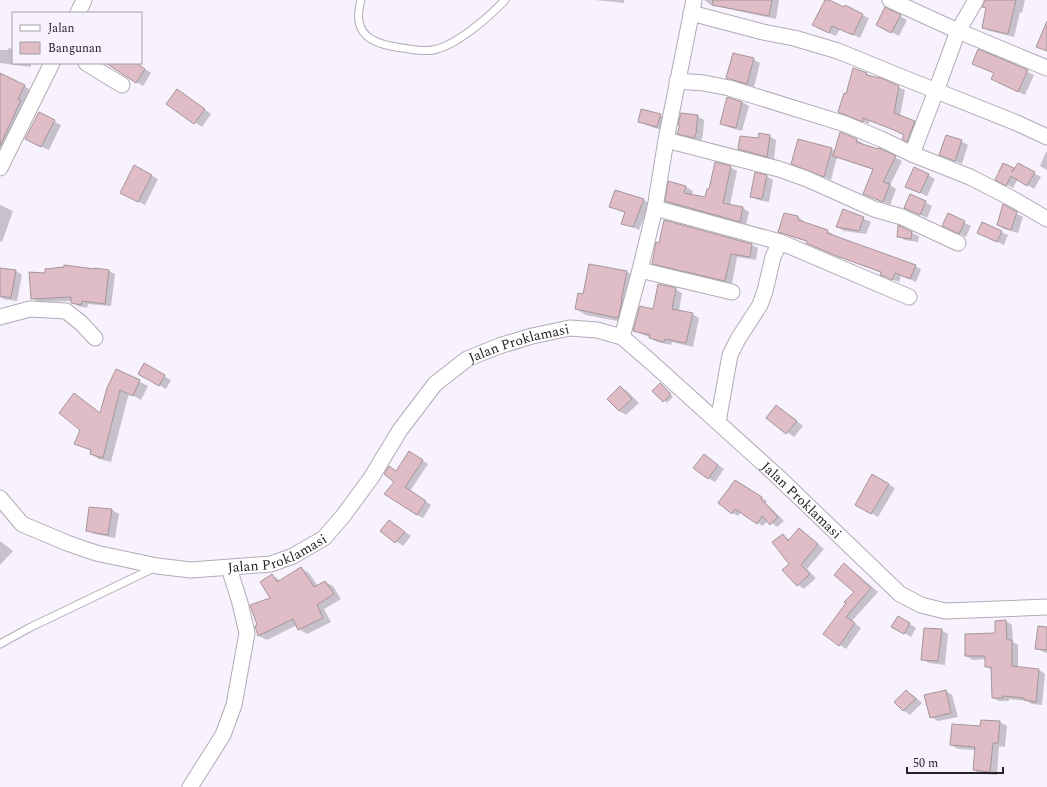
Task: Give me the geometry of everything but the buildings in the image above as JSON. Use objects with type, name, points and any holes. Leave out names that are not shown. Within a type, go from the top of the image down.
[{"type":"street","points":[[78,12],[84,0]]},
{"type":"street","points":[[890,0],[958,31],[1047,68]]},
{"type":"street","points":[[912,154],[958,31],[976,0]]},
{"type":"street","points":[[622,337],[640,270],[654,208],[692,7],[763,32],[794,38],[838,51],[1017,123],[1047,137]]},
{"type":"street","points":[[0,168],[52,64]]},
{"type":"street","points":[[88,64],[122,86]]},
{"type":"street","points":[[677,81],[704,83],[730,88],[845,124],[912,154],[970,177],[1011,198],[1047,220]]},
{"type":"street","points":[[666,140],[779,169],[874,210],[902,217],[958,243]]},
{"type":"street","points":[[654,208],[780,242],[909,297]]},
{"type":"street","points":[[718,422],[730,355],[738,339],[760,305],[773,257],[780,242]]},
{"type":"street","points":[[640,270],[732,292]]},
{"type":"street","points":[[0,318],[30,309],[66,311],[81,323],[95,338]]},
{"type":"street","name":"Jalan Proklamasi","points":[[0,498],[22,524],[67,543],[96,553],[158,566],[191,570],[271,564],[293,556],[324,538],[343,516],[371,478],[400,430],[435,384],[467,359],[499,346],[532,336],[570,328],[597,330],[622,337],[651,362],[775,474],[872,569],[900,594],[922,605],[945,611],[1047,607]]},
{"type":"street","points":[[190,787],[223,735],[234,705],[247,633],[240,603],[229,568]]},
{"type":"lane","points":[[361,0],[359,9],[360,26],[367,37],[384,45],[412,50],[432,51],[449,44],[474,28],[505,0]]},
{"type":"lane","points":[[0,644],[29,628],[158,566]]}]
